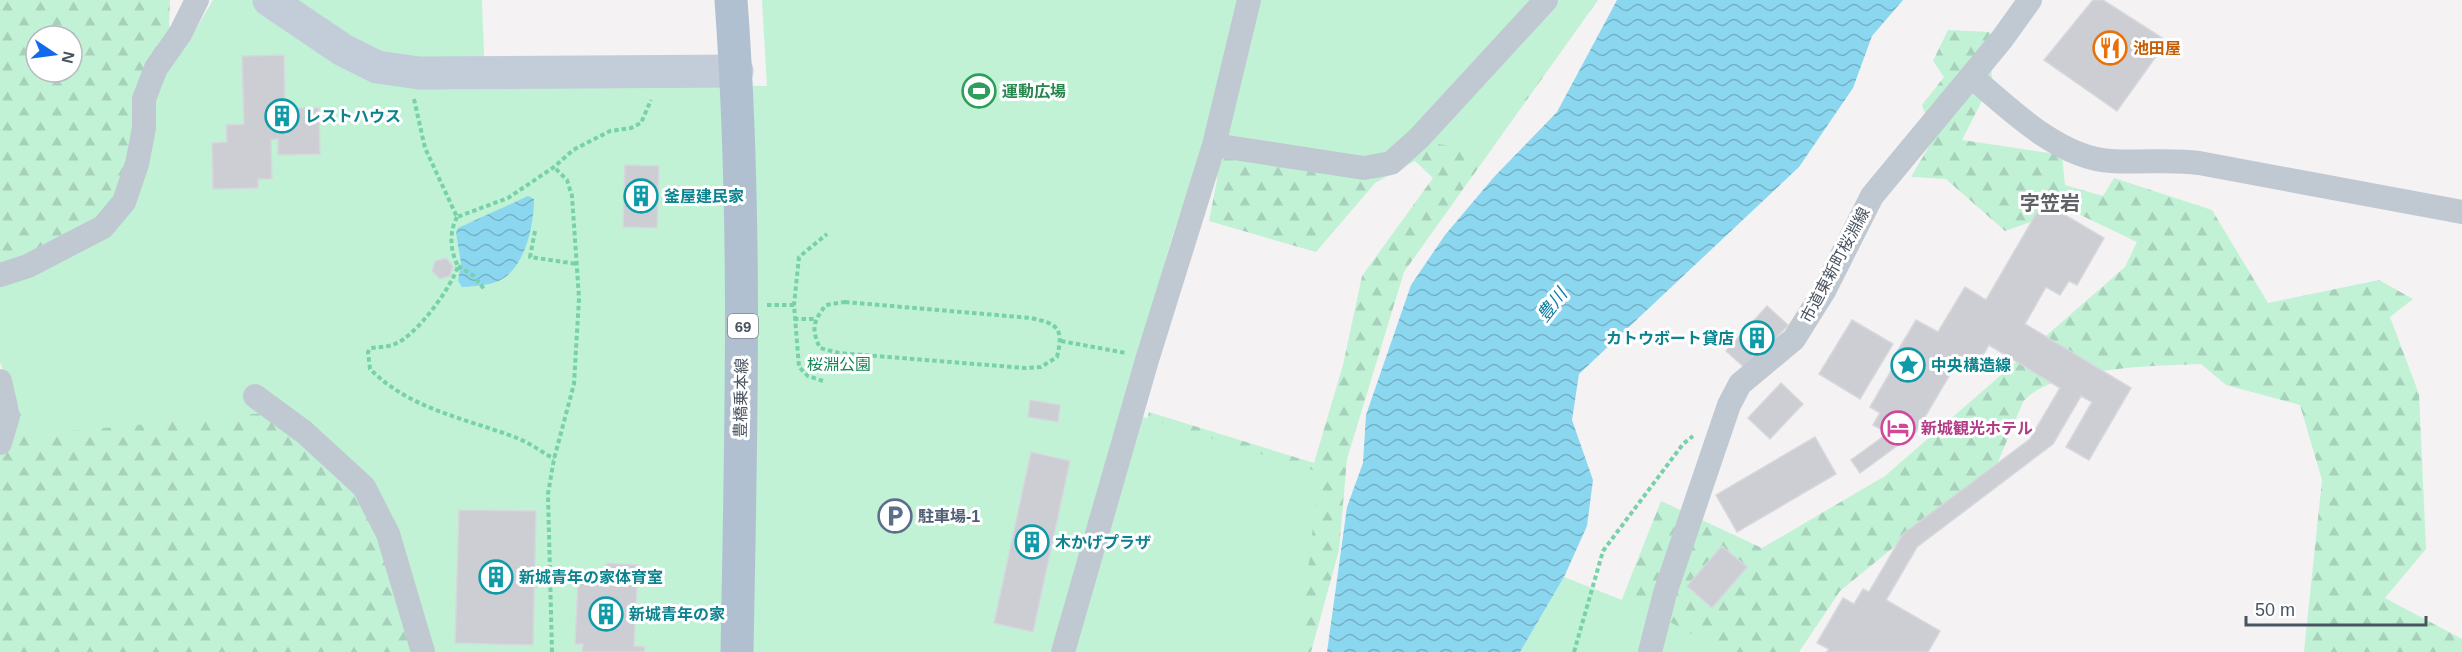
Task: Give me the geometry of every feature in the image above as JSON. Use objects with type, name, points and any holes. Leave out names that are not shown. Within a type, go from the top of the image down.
[{"type":"main road","name":"豊橋乗本線","points":[[731,0],[736,71],[743,305],[737,652]]},
{"type":"street","points":[[0,275],[28,266],[103,227],[124,202],[144,128],[144,99],[156,68],[180,34],[197,0]]},
{"type":"street","points":[[269,0],[343,50],[377,67],[419,73],[736,71]]},
{"type":"street","points":[[1063,652],[1147,360],[1215,146],[1249,0]]},
{"type":"street","points":[[1215,146],[1364,168],[1391,162],[1419,138],[1546,0]]},
{"type":"street","name":"市道東新町桜淵線","points":[[1650,652],[1665,593],[1729,405],[1740,384],[1794,339],[1828,282],[1872,196],[2030,0]]},
{"type":"street","points":[[1971,76],[2042,135],[2078,152],[2110,161],[2172,159],[2462,212]]},
{"type":"street","points":[[0,381],[8,416],[0,443]]},
{"type":"street","points":[[255,396],[304,432],[364,487],[388,534],[423,652]]},
{"type":"path","points":[[457,217],[508,198],[554,167],[573,150],[610,131],[631,128],[641,123],[651,105],[651,72]]},
{"type":"path","points":[[419,73],[413,104],[419,130],[457,217],[452,236],[453,257],[458,266],[474,276],[483,289]]},
{"type":"path","points":[[552,652],[549,494],[554,459],[574,384],[578,347],[577,264],[572,196],[567,180],[554,167]]},
{"type":"path","points":[[535,231],[530,257],[577,264]]},
{"type":"path","points":[[823,381],[808,376],[799,367],[794,319],[799,257],[827,234]]},
{"type":"path","points":[[458,266],[449,286],[409,334],[396,344],[371,348],[368,352],[370,369],[407,398],[442,414],[520,439],[554,459]]},
{"type":"path","points":[[845,302],[1030,318],[1050,322],[1060,332],[1061,341],[1057,357],[1041,367],[1025,368],[839,353],[820,348],[813,332],[814,319],[826,305],[845,302]]},
{"type":"path","points":[[794,319],[814,319]]},
{"type":"path","points":[[1061,341],[1129,353],[1147,360]]},
{"type":"path","points":[[1574,652],[1603,551],[1683,444],[1729,405]]},
{"type":"green space","points":[[0,0],[170,0],[169,26],[215,46],[162,174],[0,307]]},
{"type":"green space","name":"桜淵公園","points":[[213,0],[482,0],[485,81],[767,86],[762,0],[1598,0],[1486,153],[1413,139],[1364,164],[1207,133],[1170,244],[1124,411],[1319,472],[1299,652],[431,652],[403,545],[286,411],[29,435],[0,362],[0,288],[105,236],[170,63],[196,29]]},
{"type":"green space","points":[[1558,0],[1598,0],[1404,272],[1347,459],[1339,550],[1311,652],[1140,652],[1110,537],[1149,412],[1314,463],[1343,365],[1362,276],[1433,178],[1415,161],[1375,183],[1316,252],[1209,221],[1217,180],[1218,157]]},
{"type":"green space","points":[[1948,30],[1990,32],[1992,81],[1962,140],[2062,155],[2065,185],[2103,196],[2114,178],[2212,210],[2268,303],[2379,280],[2413,299],[2390,317],[2419,394],[2426,549],[2385,598],[2462,639],[2462,652],[2304,652],[2322,480],[2300,405],[2226,385],[2201,364],[2107,370],[2057,381],[2037,390],[2023,402],[1998,462],[1840,591],[1799,652],[1601,652],[1661,501],[1762,548],[1885,476],[2125,267],[2137,242],[2068,209],[2005,231],[1946,179],[1911,177],[1934,138],[1922,105],[1944,77],[1933,61]]},
{"type":"green space","points":[[68,385],[326,396],[436,652],[0,652],[0,456],[15,435],[15,412]]},
{"type":"green space","points":[[1564,577],[1652,612],[1724,652],[1520,652]]},
{"type":"water","name":"豊川","points":[[1617,0],[1903,0],[1872,36],[1853,88],[1799,167],[1579,374],[1572,420],[1593,480],[1587,526],[1564,577],[1520,652],[1327,652],[1347,507],[1363,463],[1366,415],[1411,285],[1445,235],[1494,177],[1557,112]]},
{"type":"water","points":[[528,196],[534,199],[532,220],[527,242],[518,263],[499,281],[462,287],[458,281],[461,263],[456,233],[458,228]]},
{"type":"building","points":[[2093,0],[2103,0],[2167,41],[2117,111],[2044,60]]},
{"type":"building","name":"レストハウス","points":[[284,55],[285,108],[319,108],[320,154],[278,155],[278,139],[271,140],[272,179],[258,179],[258,188],[213,189],[212,143],[227,142],[226,125],[244,124],[242,56]]},
{"type":"building","name":"釜屋建民家","points":[[625,165],[659,166],[657,228],[623,227]]},
{"type":"building","name":"新城観光ホテル","points":[[2043,202],[2104,238],[2077,285],[2069,281],[2060,295],[2046,287],[2025,324],[2131,388],[2089,460],[2066,447],[2092,402],[2081,396],[2053,444],[1917,547],[1886,600],[1940,631],[1928,652],[1827,652],[1829,649],[1817,643],[1843,598],[1854,604],[1863,589],[1869,592],[1903,534],[2030,439],[2060,388],[1989,345],[1980,360],[1972,355],[1961,373],[1952,371],[1916,432],[1860,473],[1851,460],[1888,433],[1873,425],[1880,413],[1870,407],[1898,359],[1894,357],[1916,320],[1938,332],[1965,287],[1986,300]]},
{"type":"building","points":[[446,258],[453,266],[450,276],[440,279],[432,271],[435,261]]},
{"type":"building","name":"カトウボート貸店","points":[[1767,306],[1788,325],[1747,370],[1726,351]]},
{"type":"building","points":[[1852,320],[1893,344],[1860,399],[1819,374]]},
{"type":"building","points":[[1781,383],[1803,404],[1770,439],[1748,418]]},
{"type":"building","points":[[1030,400],[1060,405],[1058,422],[1028,417]]},
{"type":"building","points":[[1815,437],[1836,474],[1737,532],[1716,495]]},
{"type":"building","name":"木かげプラザ","points":[[1031,452],[1070,461],[1033,632],[994,623]]},
{"type":"building","name":"新城青年の家体育室","points":[[459,510],[536,511],[533,645],[455,643]]},
{"type":"building","points":[[1722,546],[1747,567],[1712,608],[1687,586]]},
{"type":"building","name":"新城青年の家","points":[[607,563],[638,565],[634,646],[645,647],[644,652],[582,652],[583,644],[575,644],[578,583],[606,584]]},
{"type":"place","name":"池田屋","points":[[2110,48]]},
{"type":"place","name":"運動広場","points":[[979,91]]},
{"type":"place","name":"レストハウス","points":[[282,116]]},
{"type":"place","name":"釜屋建民家","points":[[641,196]]},
{"type":"place","name":"カトウボート貸店","points":[[1757,338]]},
{"type":"place","name":"中央構造線","points":[[1908,365]]},
{"type":"place","name":"新城観光ホテル","points":[[1898,428]]},
{"type":"place","name":"駐車場-1","points":[[895,516]]},
{"type":"place","name":"木かげプラザ","points":[[1032,542]]},
{"type":"place","name":"新城青年の家体育室","points":[[496,577]]},
{"type":"place","name":"新城青年の家","points":[[606,614]]},
{"type":"district","name":"字笠岩","points":[[2050,203]]}]
